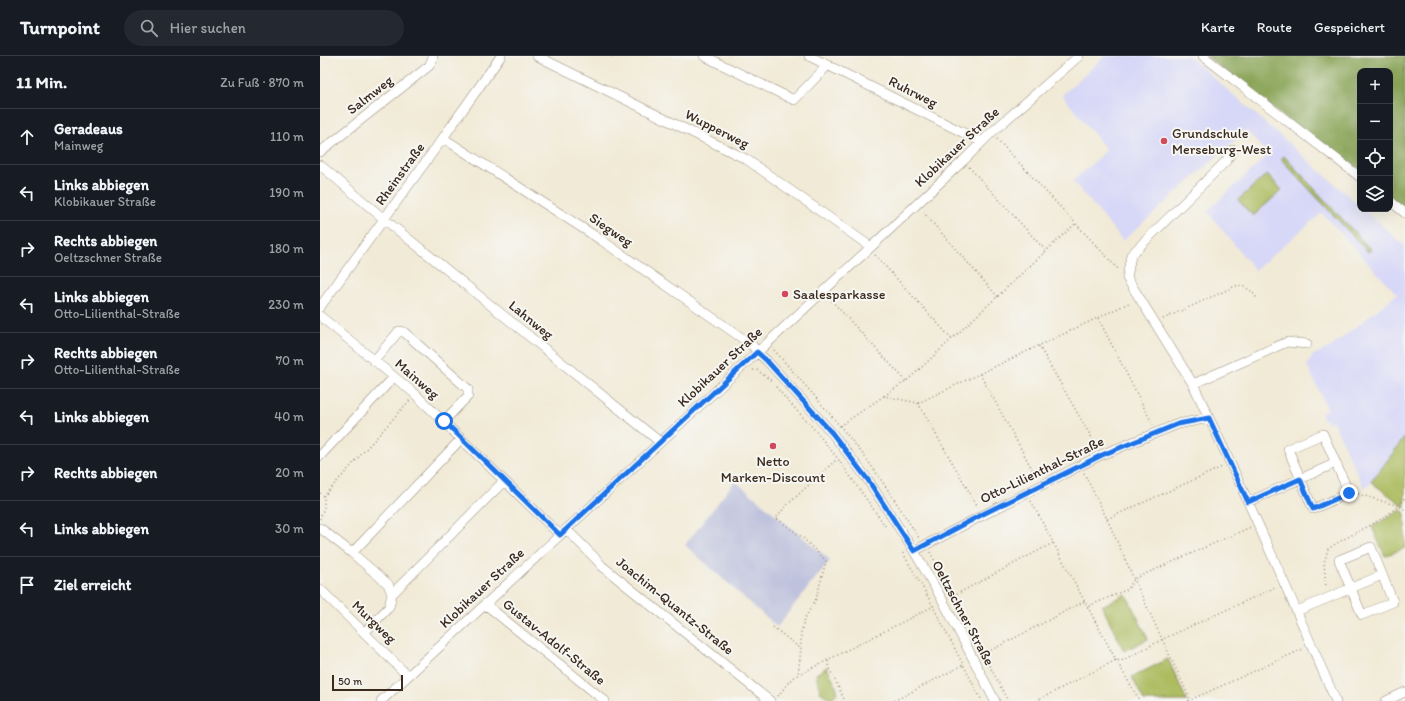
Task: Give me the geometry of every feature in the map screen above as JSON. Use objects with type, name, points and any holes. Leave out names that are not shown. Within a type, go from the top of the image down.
[{"type":"street","name":"Salmweg","points":[[320,152],[429,66],[433,58],[432,56]]},
{"type":"street","name":"Rheinstraße","points":[[320,307],[444,138],[501,56]]},
{"type":"street","name":"Wupperweg","points":[[537,56],[746,159],[872,247]]},
{"type":"street","points":[[704,56],[794,100],[828,65]]},
{"type":"street","name":"Ruhrweg","points":[[809,56],[982,142]]},
{"type":"street","name":"Klobikauer Straße","points":[[381,701],[822,291],[872,247],[991,133],[1079,56]]},
{"type":"street","points":[[1203,56],[1359,176]]},
{"type":"street","name":"Siegweg","points":[[444,138],[601,240],[752,345],[757,352]]},
{"type":"street","points":[[1233,150],[1226,161],[1130,255],[1126,278],[1193,384],[1231,463],[1336,701]]},
{"type":"street","name":"Lahnweg","points":[[320,165],[384,219],[660,442]]},
{"type":"street","points":[[1393,203],[1405,213]]},
{"type":"street","name":"Mainweg","points":[[320,316],[415,394],[504,480],[563,532]]},
{"type":"street","points":[[374,360],[399,331],[404,332],[468,389],[468,396],[444,421]]},
{"type":"street","points":[[1193,384],[1287,342],[1306,344]]},
{"type":"street","name":"Oeltzschner Straße","points":[[757,352],[832,433],[868,480],[914,551],[943,601],[995,701]]},
{"type":"street","points":[[320,456],[394,377]]},
{"type":"street","name":"Otto-Lilienthal-Straße","points":[[914,551],[983,514],[1102,455],[1178,424],[1209,418]]},
{"type":"street","points":[[1323,434],[1349,493],[1313,509],[1300,479],[1288,449],[1323,434]]},
{"type":"street","points":[[352,553],[461,439]]},
{"type":"street","points":[[1248,502],[1336,463]]},
{"type":"street","points":[[365,632],[389,607],[392,594],[504,480]]},
{"type":"street","points":[[320,528],[388,584],[392,594]]},
{"type":"street","name":"Joachim-Quantz-Straße","points":[[563,532],[595,558],[602,566],[770,701]]},
{"type":"street","points":[[1370,547],[1382,575],[1393,602],[1362,615],[1339,560],[1370,547]]},
{"type":"street","points":[[1297,611],[1382,575]]},
{"type":"street","name":"Murgweg","points":[[320,589],[408,676]]},
{"type":"street","name":"Gustav-Adolf-Straße","points":[[485,604],[605,701]]},
{"type":"street","points":[[1386,701],[1405,692]]},
{"type":"path","points":[[991,133],[1126,278]]},
{"type":"path","points":[[963,161],[1046,251]]},
{"type":"path","points":[[916,204],[998,297]]},
{"type":"path","points":[[823,440],[840,426],[906,381],[1076,223]]},
{"type":"path","points":[[872,247],[874,253],[952,339]]},
{"type":"path","points":[[1154,323],[1238,285],[1245,287],[1254,293],[1257,299]]},
{"type":"path","points":[[822,291],[906,381]]},
{"type":"path","points":[[884,396],[918,403],[1140,298]]},
{"type":"path","points":[[1098,318],[1157,432]]},
{"type":"path","points":[[1039,346],[1102,455]]},
{"type":"path","points":[[752,370],[757,370],[773,383],[823,440],[887,528]]},
{"type":"path","points":[[980,374],[1041,485]]},
{"type":"path","points":[[320,518],[324,507],[324,496],[415,394]]},
{"type":"path","points":[[918,403],[983,514]]},
{"type":"path","points":[[798,675],[801,632],[805,618],[816,599],[826,561],[803,538],[776,518],[787,505],[846,451]]},
{"type":"path","points":[[1107,519],[1231,463]]},
{"type":"path","points":[[1081,466],[1163,639],[1190,701],[1311,645]]},
{"type":"path","points":[[1027,492],[1116,660],[1140,701]]},
{"type":"path","points":[[320,493],[324,496]]},
{"type":"path","points":[[1349,493],[1356,493],[1399,506],[1405,510]]},
{"type":"path","points":[[1399,506],[1405,498]]},
{"type":"path","points":[[1088,606],[1128,589],[1134,579],[1258,524]]},
{"type":"path","points":[[775,701],[792,678],[933,607],[1053,543]]},
{"type":"path","points":[[900,548],[933,607],[982,701]]},
{"type":"path","points":[[1036,701],[1116,660],[1121,661],[1163,639],[1284,584]]},
{"type":"path","points":[[894,701],[1085,601]]},
{"type":"path","points":[[772,627],[801,649]]},
{"type":"path","points":[[828,660],[830,672],[845,701]]},
{"type":"shaded area","points":[[1105,56],[1189,56],[1357,203],[1357,212],[1366,212],[1405,246],[1405,438],[1371,482],[1364,488],[1333,421],[1327,423],[1326,419],[1324,420],[1321,412],[1328,410],[1307,365],[1313,355],[1331,347],[1397,294],[1322,213],[1255,270],[1207,211],[1268,155],[1246,130],[1123,241],[1073,181],[1107,150],[1062,95]]},
{"type":"shaded area","points":[[735,481],[830,560],[777,627],[685,545]]},
{"type":"green space","points":[[1206,56],[1405,56],[1405,213],[1393,203],[1393,68],[1357,68],[1357,175]]},
{"type":"green space","points":[[1284,156],[1371,250],[1368,252],[1281,159]]},
{"type":"green space","points":[[1267,174],[1282,190],[1253,216],[1238,200]]},
{"type":"green space","points":[[1405,437],[1405,507],[1371,482]]},
{"type":"green space","points":[[1401,510],[1405,513],[1405,548],[1385,556],[1372,527]]},
{"type":"green space","points":[[1126,594],[1148,639],[1124,651],[1102,606]]},
{"type":"green space","points":[[1168,659],[1187,701],[1144,701],[1132,677]]},
{"type":"green space","points":[[827,667],[837,688],[837,693],[831,699],[820,692],[816,674]]},
{"type":"place","name":"Grundschule Merseburg-West","points":[[1164,141]]},
{"type":"place","name":"Saalesparkasse","points":[[785,294]]},
{"type":"place","name":"Netto Marken-Discount","points":[[773,446]]},
{"type":"route","points":[[444,421],[560,535],[757,352],[805,402],[832,433],[868,480],[914,551],[983,514],[1102,455],[1178,424],[1209,418],[1248,502],[1300,479],[1313,509],[1349,493]]}]
